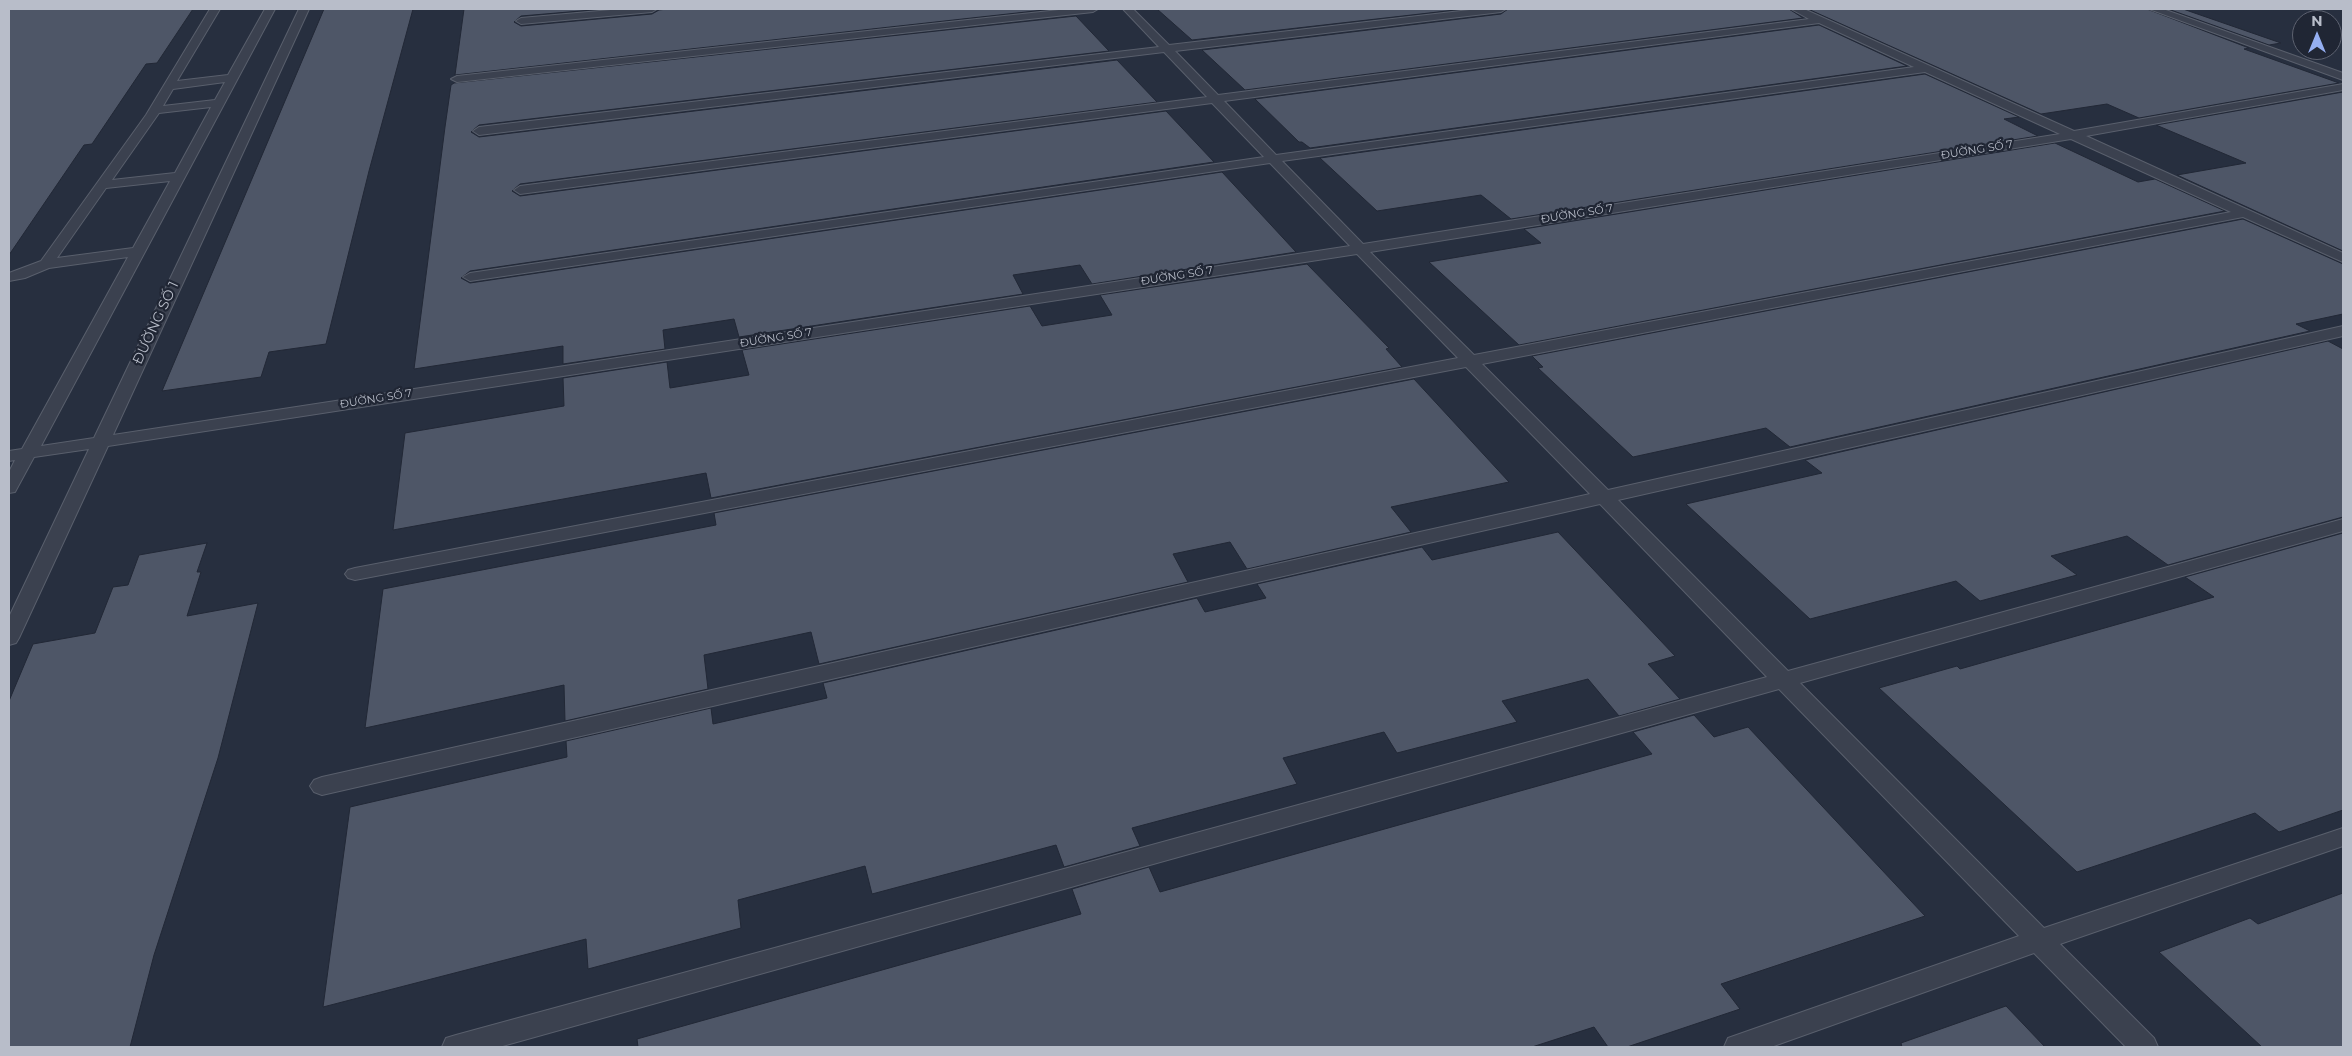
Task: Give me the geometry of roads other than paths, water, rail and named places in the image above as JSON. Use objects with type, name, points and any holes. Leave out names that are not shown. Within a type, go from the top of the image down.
[{"type":"lane","points":[[46,264],[154,110],[215,9]]},
{"type":"lane","points":[[9,488],[270,9]]},
{"type":"lane","name":"ĐƯỜNG SỐ 1","points":[[9,638],[304,9]]},
{"type":"lane","points":[[521,21],[652,9]]},
{"type":"lane","points":[[457,79],[1093,9]]},
{"type":"lane","points":[[1128,9],[2144,1047]]},
{"type":"lane","points":[[480,131],[1502,9]]},
{"type":"lane","points":[[1796,9],[2343,257]]},
{"type":"lane","points":[[2154,9],[2343,77]]},
{"type":"lane","points":[[520,190],[1821,20]]},
{"type":"lane","points":[[470,277],[1273,159],[1927,68]]},
{"type":"lane","points":[[167,86],[232,78]]},
{"type":"lane","name":"ĐƯỜNG SỐ 7","points":[[9,456],[1360,248],[2073,135],[2343,87]]},
{"type":"lane","points":[[154,110],[218,103]]},
{"type":"lane","points":[[102,184],[178,176]]},
{"type":"lane","points":[[355,574],[2245,213]]},
{"type":"lane","points":[[9,277],[20,275],[46,264],[137,252]]},
{"type":"lane","points":[[322,786],[2343,331]]},
{"type":"lane","points":[[456,1047],[1785,681],[2343,525]]},
{"type":"lane","points":[[1738,1047],[2039,940],[2343,838]]}]
